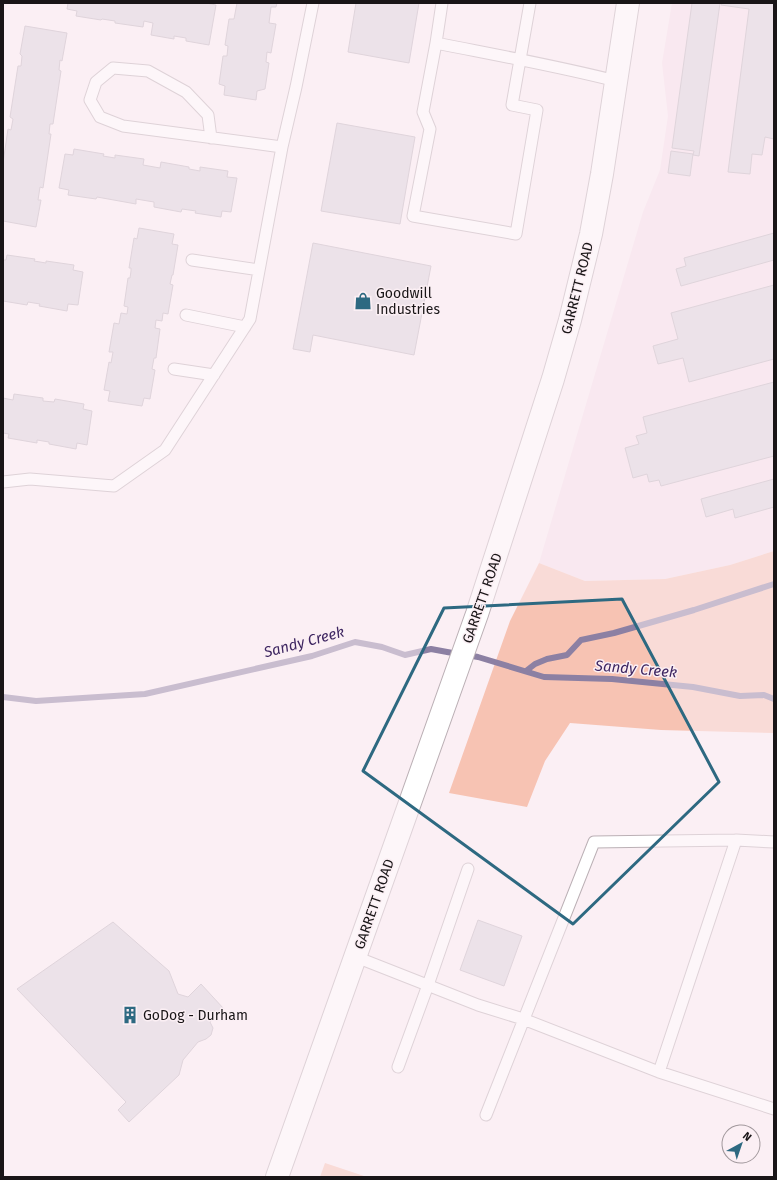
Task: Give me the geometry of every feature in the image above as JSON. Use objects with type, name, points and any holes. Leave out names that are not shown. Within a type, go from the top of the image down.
[{"type":"street","name":"GARRETT ROAD","points":[[277,1177],[477,614],[547,400],[572,312],[591,234],[628,3]]},
{"type":"lane","points":[[3,482],[30,479],[114,486],[165,450],[214,375],[250,319],[282,147],[313,3]]},
{"type":"lane","points":[[442,3],[423,112],[430,129],[413,216],[516,234],[537,110],[512,105],[530,3]]},
{"type":"lane","points":[[436,43],[616,81]]},
{"type":"lane","points":[[211,138],[208,115],[186,92],[148,71],[113,68],[96,82],[90,100],[100,118],[123,126],[211,138],[282,147]]},
{"type":"lane","points":[[192,260],[259,270]]},
{"type":"lane","points":[[186,315],[245,327]]},
{"type":"lane","points":[[174,369],[214,375]]},
{"type":"lane","points":[[658,1072],[736,840]]},
{"type":"lane","points":[[486,1115],[594,842],[736,840],[774,842]]},
{"type":"lane","points":[[398,1067],[468,869]]},
{"type":"lane","points":[[356,957],[478,1006],[523,1020],[658,1072],[774,1109]]},
{"type":"highlighted area","points":[[622,599],[719,782],[573,924],[363,771],[444,608]]},
{"type":"shaded area","points":[[672,3],[774,3],[774,551],[730,565],[665,579],[585,581],[539,563],[643,212],[660,170],[668,116],[662,63]]},
{"type":"shaded area","points":[[774,551],[774,733],[661,730],[570,723],[545,761],[527,807],[449,793],[510,621],[539,563],[585,581],[665,579],[730,565]]},
{"type":"shaded area","points":[[325,1163],[367,1177],[320,1177]]},
{"type":"building","points":[[68,3],[206,3],[216,5],[209,45],[186,41],[186,38],[174,36],[174,39],[151,35],[153,23],[144,21],[143,27],[115,23],[115,21],[76,16],[77,11],[67,9]]},
{"type":"building","points":[[237,3],[277,3],[276,7],[271,7],[269,23],[276,24],[271,53],[267,52],[266,62],[269,63],[265,89],[257,91],[256,100],[224,95],[225,86],[219,84],[223,56],[227,56],[228,46],[225,45],[229,19],[234,19]]},
{"type":"building","points":[[356,3],[419,3],[409,63],[348,52]]},
{"type":"building","points":[[692,3],[720,3],[699,156],[693,155],[694,151],[672,148]]},
{"type":"building","points":[[722,3],[774,3],[774,139],[765,137],[762,155],[752,154],[750,174],[728,172],[749,9],[721,5]]},
{"type":"building","points":[[25,26],[67,33],[62,61],[60,60],[59,70],[61,71],[53,124],[50,124],[49,134],[51,134],[43,188],[40,187],[38,200],[41,200],[36,227],[3,221],[3,163],[8,129],[11,130],[13,119],[10,117],[18,66],[21,66],[22,56],[20,54]]},
{"type":"building","points":[[337,123],[415,137],[400,224],[321,211]]},
{"type":"building","points":[[74,149],[104,154],[103,156],[115,158],[115,155],[144,159],[143,165],[160,168],[161,162],[189,167],[189,169],[200,171],[200,167],[228,171],[227,177],[237,178],[231,212],[222,211],[221,217],[195,213],[196,211],[182,209],[181,212],[154,207],[154,202],[136,199],[136,204],[97,197],[96,199],[68,195],[69,190],[59,188],[65,154],[73,155]]},
{"type":"building","points":[[671,151],[693,154],[690,176],[668,173]]},
{"type":"building","points":[[139,228],[174,234],[172,244],[178,245],[170,284],[173,285],[168,314],[163,313],[162,321],[156,320],[155,328],[160,329],[156,358],[154,358],[152,369],[155,370],[150,399],[144,398],[142,406],[108,401],[110,391],[104,390],[109,362],[111,363],[113,352],[109,352],[114,323],[119,324],[121,313],[127,314],[128,307],[124,306],[128,278],[130,278],[131,271],[131,268],[129,268],[134,238],[137,239]]},
{"type":"building","points":[[774,233],[774,260],[681,286],[676,269],[686,266],[684,258]]},
{"type":"building","name":"Goodwill Industries","points":[[313,243],[431,266],[414,355],[313,335],[310,352],[293,349]]},
{"type":"building","points":[[7,255],[35,259],[34,261],[46,263],[46,261],[74,265],[73,270],[83,272],[78,305],[68,304],[67,311],[39,306],[40,304],[28,302],[27,305],[3,301],[3,260],[6,260]]},
{"type":"building","points":[[774,285],[774,359],[689,382],[683,358],[658,364],[653,346],[678,339],[671,313]]},
{"type":"building","points":[[774,382],[774,456],[661,486],[659,480],[649,482],[647,474],[633,478],[625,448],[639,444],[636,436],[647,433],[643,417]]},
{"type":"building","points":[[14,394],[43,398],[43,401],[54,402],[55,399],[84,404],[83,409],[92,411],[87,445],[77,443],[76,449],[37,440],[37,443],[8,438],[9,434],[3,433],[3,398],[13,400]]},
{"type":"building","points":[[774,479],[774,507],[735,518],[733,509],[706,517],[701,499]]},
{"type":"building","points":[[478,920],[522,936],[504,986],[460,970]]},
{"type":"building","name":"GoDog - Durham","points":[[113,922],[169,971],[178,994],[188,997],[201,984],[224,1009],[210,1022],[213,1028],[211,1035],[198,1042],[183,1060],[179,1075],[129,1122],[118,1110],[126,1102],[17,989]]},
{"type":"waterway","points":[[526,671],[535,664],[547,659],[567,655],[581,640],[614,633],[694,610],[774,584]]},
{"type":"waterway","name":"Sandy Creek","points":[[3,697],[36,701],[145,694],[312,656],[355,642],[382,647],[405,655],[431,649],[458,654]]},
{"type":"waterway","name":"Sandy Creek","points":[[467,655],[544,677],[612,679],[693,687],[740,696],[764,695],[774,699]]},
{"type":"place","name":"Goodwill Industries","points":[[363,301]]},
{"type":"place","name":"GoDog - Durham","points":[[130,1015]]}]
